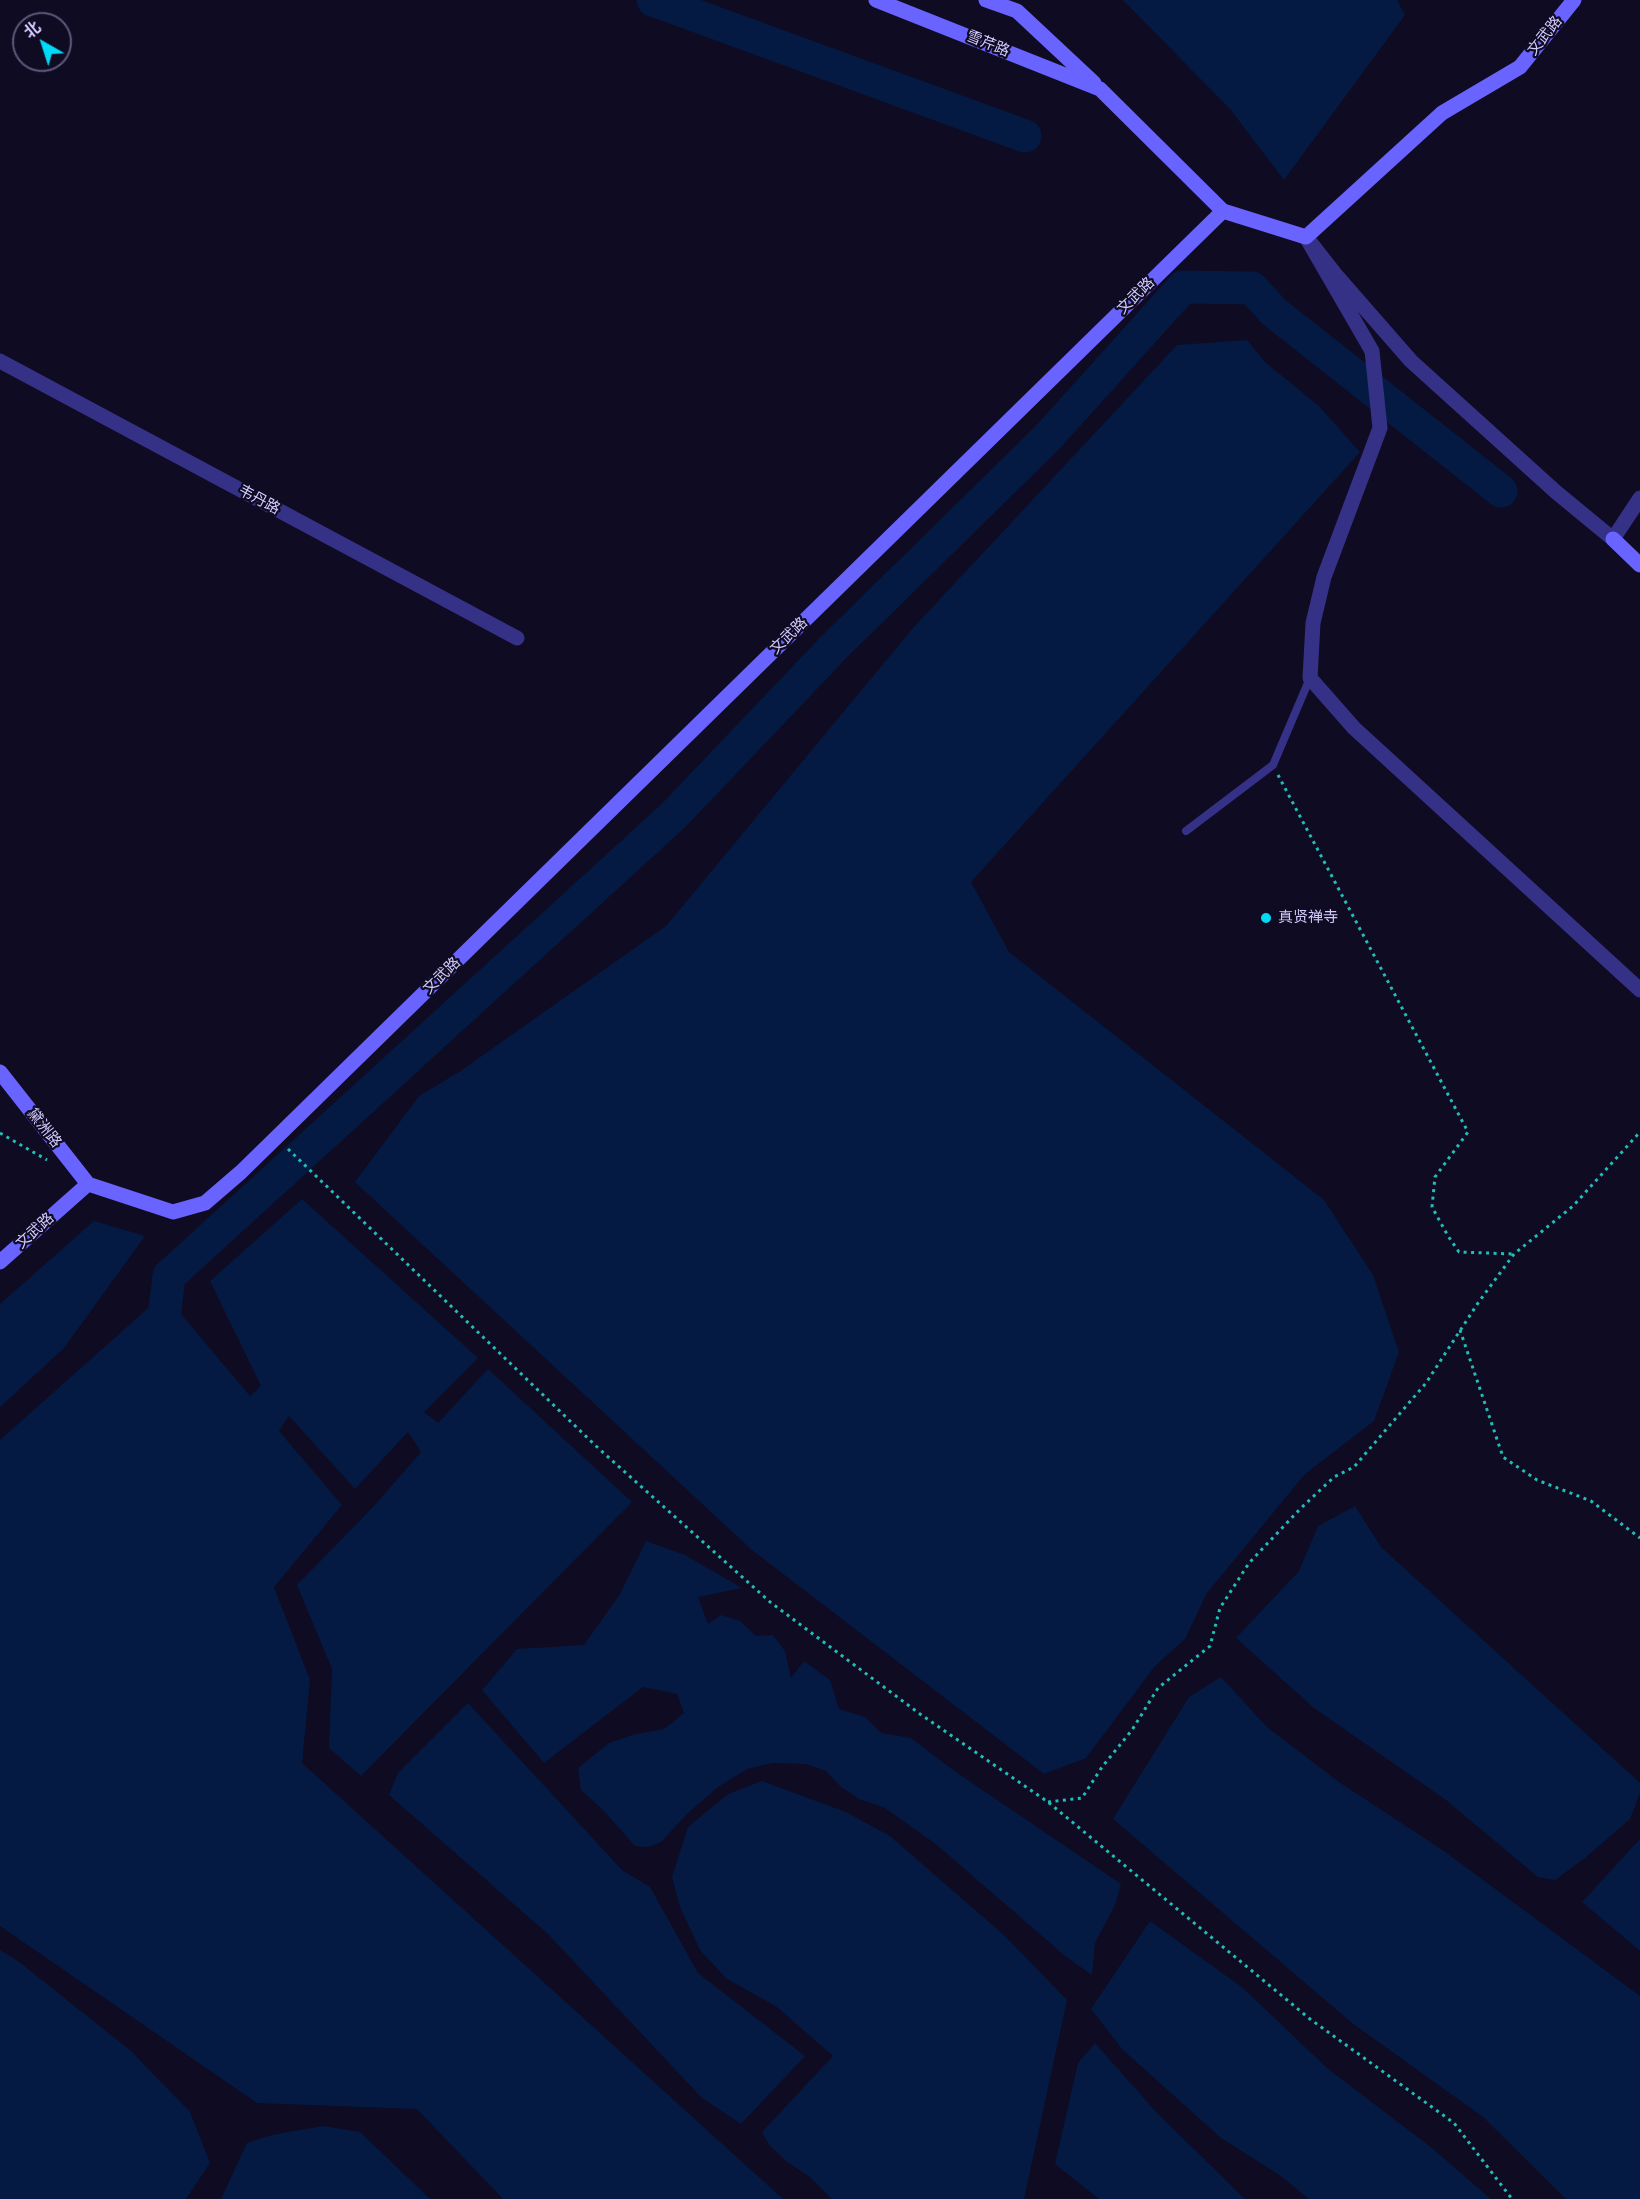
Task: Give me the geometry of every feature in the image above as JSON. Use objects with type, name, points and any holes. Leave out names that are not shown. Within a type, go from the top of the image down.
[{"type":"main road","name":"雪芹路","points":[[876,0],[1100,89]]},
{"type":"main road","name":"雪芹路","points":[[986,0],[1017,11],[1100,89],[1223,212]]},
{"type":"main road","name":"文武路","points":[[1306,237],[1442,113],[1520,67],[1574,0]]},
{"type":"main road","name":"文武路","points":[[0,1262],[88,1184],[173,1212],[206,1203],[1223,212]]},
{"type":"main road","points":[[1223,212],[1306,237]]},
{"type":"main road","points":[[1613,539],[1640,565]]},
{"type":"main road","name":"黛洲路","points":[[0,1072],[88,1184]]},
{"type":"street","points":[[1306,237],[1372,351],[1380,428],[1324,577],[1313,623],[1310,678],[1354,728],[1640,990]]},
{"type":"street","points":[[1306,237],[1411,361],[1556,492],[1613,539],[1640,498]]},
{"type":"street","name":"韦丹路","points":[[0,361],[518,638]]},
{"type":"lane","points":[[1186,831],[1273,765],[1310,678]]},
{"type":"path","points":[[1273,765],[1468,1132],[1435,1177],[1432,1207],[1459,1252],[1514,1254]]},
{"type":"path","points":[[1048,1802],[1082,1798],[1102,1767],[1132,1730],[1158,1688],[1210,1646],[1220,1608],[1249,1563],[1334,1477],[1354,1467],[1426,1383],[1514,1254],[1573,1206],[1640,1132]]},
{"type":"path","points":[[0,1133],[49,1161]]},
{"type":"path","points":[[286,1146],[596,1446],[770,1602],[920,1714],[1048,1802],[1310,2019],[1454,2123],[1512,2199]]},
{"type":"path","points":[[1460,1330],[1503,1457],[1537,1480],[1591,1502],[1640,1538]]},
{"type":"water","points":[[1123,0],[1397,0],[1405,15],[1284,180],[1230,109]]},
{"type":"water","points":[[1247,340],[1265,362],[1319,406],[1360,452],[971,882],[1009,952],[1324,1200],[1373,1275],[1399,1352],[1374,1421],[1305,1474],[1207,1593],[1185,1639],[1155,1666],[1086,1758],[1044,1774],[752,1550],[355,1182],[419,1096],[459,1072],[666,926],[913,628],[1177,345]]},
{"type":"water","points":[[302,1199],[478,1358],[424,1412],[438,1423],[488,1369],[632,1502],[361,1776],[329,1748],[332,1669],[297,1585],[373,1507],[421,1452],[408,1432],[355,1489],[289,1416],[279,1431],[342,1505],[274,1587],[310,1680],[302,1763],[783,2199],[503,2199],[417,2109],[257,2103],[0,1926],[0,1440],[164,1294],[250,1396],[261,1386],[210,1281]]},
{"type":"water","points":[[94,1221],[145,1236],[64,1348],[0,1407],[0,1304]]},
{"type":"water","points":[[1355,1506],[1381,1547],[1640,1783],[1640,1793],[1630,1819],[1585,1858],[1555,1880],[1538,1877],[1446,1800],[1314,1708],[1236,1638],[1299,1571],[1318,1526]]},
{"type":"water","points":[[646,1541],[685,1555],[742,1588],[698,1597],[708,1624],[721,1615],[740,1621],[756,1636],[773,1635],[785,1651],[791,1678],[804,1661],[830,1680],[839,1709],[865,1717],[881,1733],[911,1738],[953,1770],[1121,1884],[1115,1905],[1095,1943],[1092,1975],[1065,1956],[937,1845],[885,1808],[859,1799],[840,1786],[826,1771],[806,1764],[772,1763],[747,1769],[718,1787],[688,1813],[661,1842],[648,1847],[635,1846],[603,1810],[581,1790],[578,1768],[609,1743],[636,1734],[664,1729],[684,1713],[677,1694],[643,1687],[544,1763],[482,1690],[517,1649],[584,1645],[620,1594]]},
{"type":"water","points":[[1221,1677],[1267,1727],[1339,1782],[1444,1851],[1640,1996],[1640,2199],[1566,2199],[1483,2117],[1352,2023],[1113,1819],[1189,1697]]},
{"type":"water","points":[[468,1703],[622,1870],[650,1887],[698,1973],[805,2056],[741,2124],[701,2097],[548,1934],[389,1795],[398,1773]]},
{"type":"water","points":[[762,1781],[846,1812],[890,1836],[1005,1936],[1067,2000],[1024,2199],[832,2199],[810,2177],[786,2161],[769,2145],[762,2132],[833,2056],[777,2007],[727,1979],[700,1950],[680,1907],[672,1877],[688,1827],[728,1794]]},
{"type":"water","points":[[1640,1839],[1640,1951],[1582,1902]]},
{"type":"water","points":[[1150,1921],[1243,1988],[1327,2068],[1432,2148],[1491,2199],[1309,2199],[1281,2176],[1221,2138],[1122,2049],[1091,2009]]},
{"type":"water","points":[[0,1950],[18,1961],[131,2051],[190,2112],[210,2163],[186,2199],[0,2199]]},
{"type":"water","points":[[1095,2043],[1157,2113],[1245,2199],[1099,2199],[1055,2164],[1078,2063]]},
{"type":"water","points":[[323,2126],[360,2132],[430,2199],[221,2199],[247,2143],[272,2135]]},
{"type":"waterway","points":[[653,0],[1025,136]]},
{"type":"waterway","points":[[161,1342],[169,1276],[673,816],[834,647],[1048,437],[1183,287],[1252,288],[1274,312],[1501,491]]},
{"type":"place","name":"真贤禅寺","points":[[1266,918]]}]
